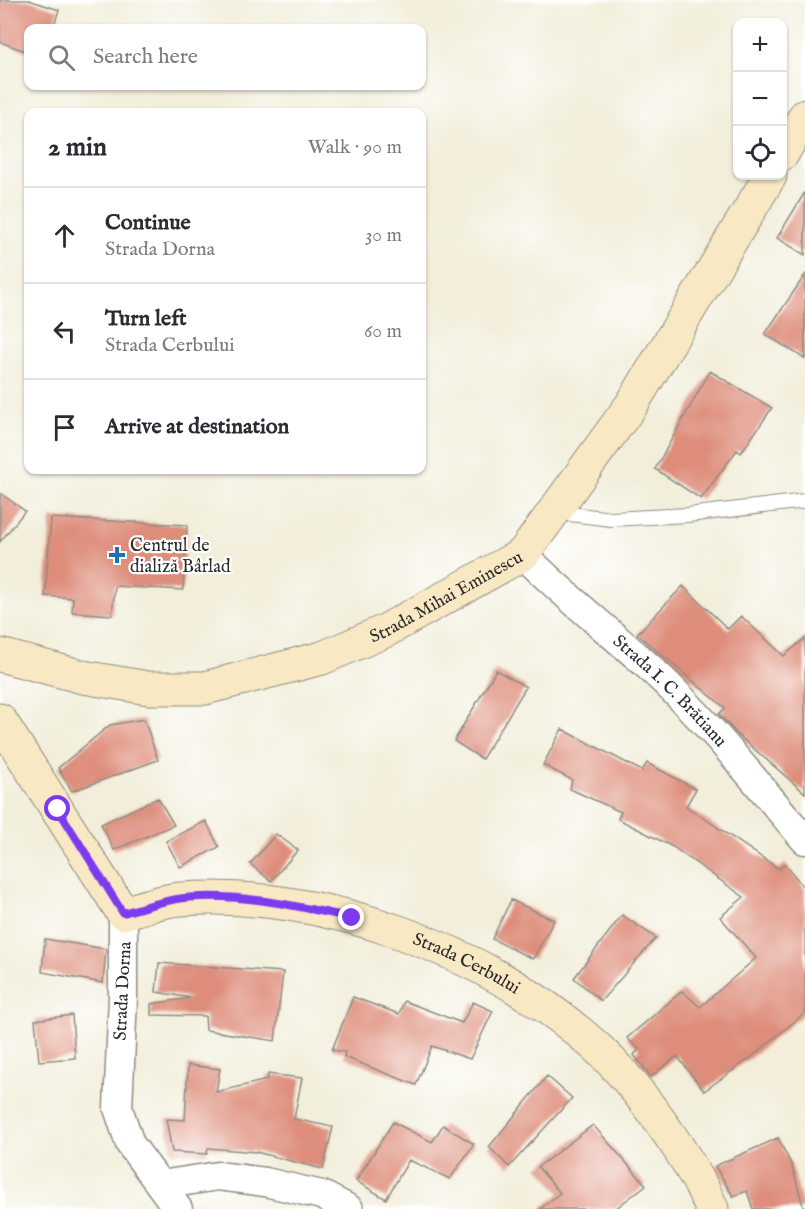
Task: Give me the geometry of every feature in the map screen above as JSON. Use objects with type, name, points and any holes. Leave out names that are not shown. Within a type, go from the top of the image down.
[{"type":"main road","points":[[787,147],[805,116]]},
{"type":"main road","name":"Strada Mihai Eminescu","points":[[0,655],[83,677],[148,688],[205,688],[312,660],[385,631],[523,554],[632,404],[768,180]]},
{"type":"main road","points":[[0,720],[123,913]]},
{"type":"main road","name":"Strada Cerbului","points":[[123,913],[178,899],[238,898],[292,905],[352,918],[420,939],[460,955],[514,987],[593,1044],[635,1087],[673,1140],[712,1209]]},
{"type":"street","name":"Strada I. C. Brătianu","points":[[523,554],[557,589],[649,667],[689,707],[751,772],[805,840]]},
{"type":"street","name":"Strada Dorna","points":[[123,913],[123,997],[118,1108],[130,1144],[178,1209]]},
{"type":"street","points":[[161,1185],[218,1176],[256,1180],[322,1194],[349,1209]]},
{"type":"lane","points":[[554,512],[611,519],[688,515],[805,501]]},
{"type":"building","points":[[0,0],[29,0],[59,10],[54,24],[24,24],[24,51],[0,42]]},
{"type":"building","points":[[805,192],[805,255],[777,238]]},
{"type":"building","points":[[805,275],[805,359],[765,334]]},
{"type":"building","points":[[710,371],[772,408],[741,453],[737,450],[701,499],[655,469]]},
{"type":"building","points":[[0,493],[25,511],[0,542]]},
{"type":"building","name":"Centrul de dializă Bârlad","points":[[51,518],[187,525],[183,590],[115,586],[112,615],[72,612],[73,598],[45,596]]},
{"type":"building","points":[[683,586],[728,629],[741,616],[784,656],[805,638],[805,793],[738,735],[719,714],[725,708],[637,634]]},
{"type":"building","points":[[496,670],[526,687],[482,759],[454,741]]},
{"type":"building","points":[[144,719],[158,760],[72,791],[58,768],[110,725]]},
{"type":"building","points":[[562,729],[642,771],[647,763],[696,789],[686,806],[779,869],[785,864],[805,889],[805,1013],[749,1059],[704,1091],[677,1056],[651,1077],[634,1055],[639,1049],[627,1038],[682,991],[700,1007],[756,958],[720,917],[744,897],[673,847],[618,819],[621,812],[570,789],[572,780],[543,765]]},
{"type":"building","points":[[158,798],[174,825],[114,850],[101,824]]},
{"type":"building","points":[[206,821],[219,847],[180,867],[166,841]]},
{"type":"building","points":[[276,834],[298,850],[271,881],[250,864]]},
{"type":"building","points":[[511,900],[554,920],[533,959],[492,939]]},
{"type":"building","points":[[622,915],[656,938],[601,1001],[574,978]]},
{"type":"building","points":[[45,939],[106,949],[103,983],[42,972]]},
{"type":"building","points":[[159,963],[283,972],[275,1041],[206,1030],[205,1016],[151,1015],[151,1004],[191,998],[156,992]]},
{"type":"building","points":[[353,997],[399,1014],[404,1001],[462,1023],[473,1002],[493,1011],[470,1059],[432,1046],[416,1085],[344,1057],[345,1052],[332,1050]]},
{"type":"building","points":[[72,1015],[75,1058],[39,1061],[35,1020]]},
{"type":"building","points":[[188,1065],[220,1069],[216,1092],[267,1080],[268,1074],[302,1078],[294,1119],[333,1127],[323,1169],[256,1152],[208,1148],[207,1154],[172,1152],[166,1119],[185,1120]]},
{"type":"building","points":[[547,1076],[572,1098],[509,1167],[489,1147]]},
{"type":"building","points":[[393,1122],[432,1142],[443,1125],[474,1144],[450,1179],[409,1160],[386,1199],[356,1181]]},
{"type":"building","points":[[593,1125],[646,1185],[615,1209],[540,1209],[560,1193],[538,1167]]},
{"type":"building","points":[[778,1138],[792,1166],[804,1209],[753,1209],[747,1191],[733,1196],[715,1166]]},
{"type":"place","name":"Centrul de dializă Bârlad","points":[[117,555]]},
{"type":"route","points":[[58,809],[123,913],[178,899],[238,898],[303,907],[352,918]]}]
